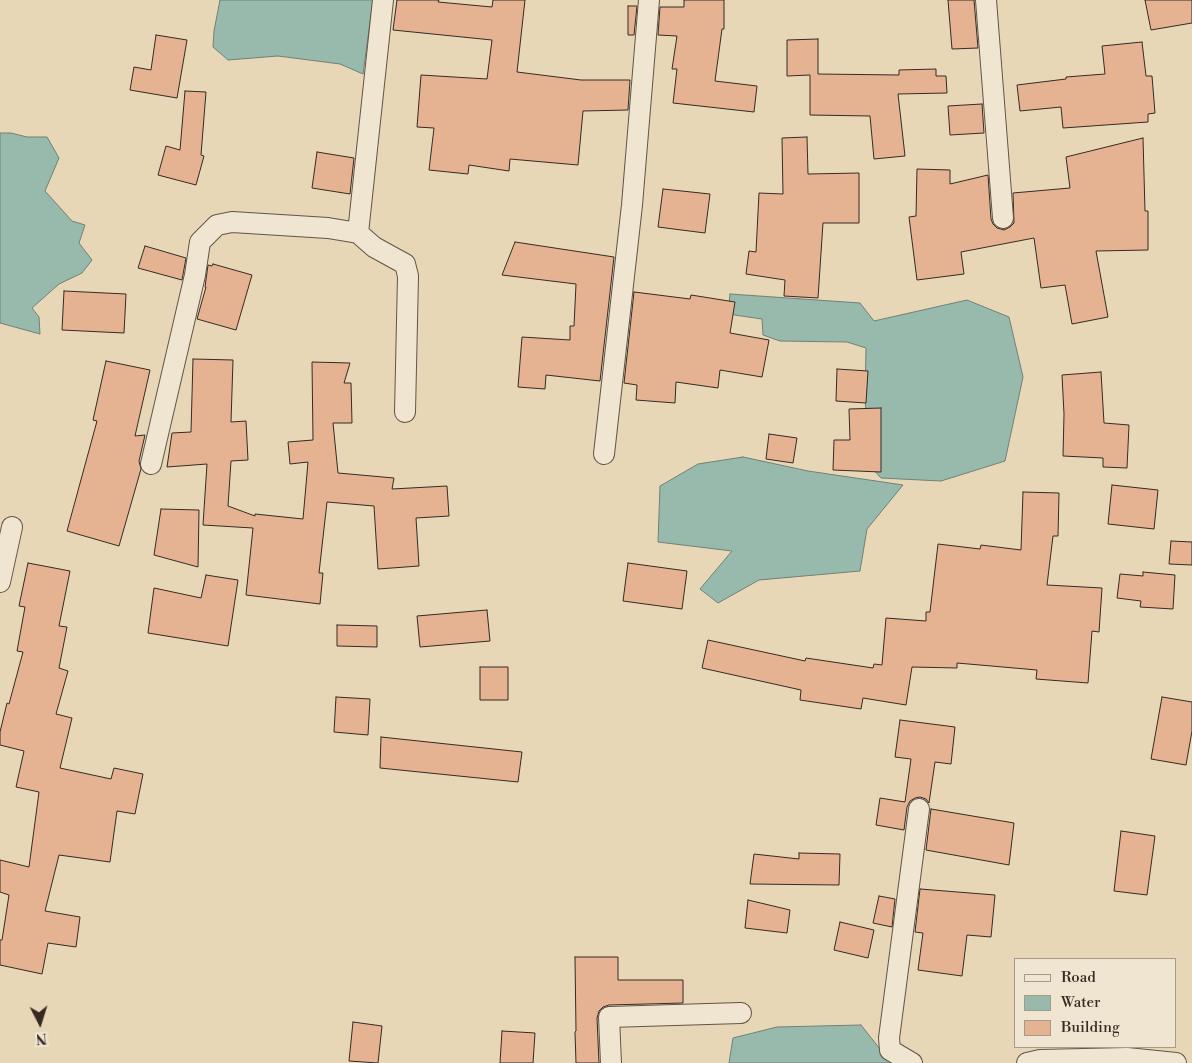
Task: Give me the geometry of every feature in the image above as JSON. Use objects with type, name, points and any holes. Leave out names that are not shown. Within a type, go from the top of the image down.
[{"type":"street","points":[[358,233],[383,0]]},
{"type":"street","points":[[604,454],[632,205],[649,0]]},
{"type":"street","points":[[986,0],[1003,218]]},
{"type":"street","points":[[151,464],[196,275],[200,242],[217,225],[232,222],[328,228],[358,233],[374,247],[405,264],[408,276],[405,412]]},
{"type":"street","points":[[0,582],[12,527]]},
{"type":"street","points":[[912,1063],[890,1050],[889,1038],[919,809]]},
{"type":"street","points":[[611,1063],[609,1017],[741,1013]]},
{"type":"street","points":[[1027,1063],[1040,1060],[1127,1058],[1176,1063]]},
{"type":"water","points":[[220,0],[373,0],[363,74],[340,64],[278,56],[228,60],[213,47]]},
{"type":"water","points":[[0,133],[11,133],[27,137],[47,137],[59,158],[45,191],[72,221],[85,225],[79,243],[92,260],[82,273],[59,284],[32,308],[39,317],[40,334],[0,323]]},
{"type":"water","points":[[730,294],[860,303],[874,321],[967,300],[1009,317],[1023,377],[1005,461],[941,481],[881,478],[869,465],[865,395],[866,348],[847,342],[780,341],[763,335],[762,319],[728,314]]},
{"type":"water","points":[[743,457],[808,471],[903,485],[867,529],[860,571],[759,580],[718,603],[700,589],[732,551],[658,542],[660,486],[698,464]]},
{"type":"water","points":[[861,1025],[891,1063],[729,1063],[733,1038],[777,1027]]},
{"type":"building","points":[[397,0],[439,0],[438,2],[492,7],[493,0],[525,0],[517,72],[581,80],[630,80],[628,110],[583,111],[578,165],[510,159],[509,171],[469,165],[468,174],[429,170],[434,128],[417,127],[421,75],[487,79],[492,40],[393,30]]},
{"type":"building","points":[[684,0],[724,0],[724,29],[722,29],[715,81],[757,86],[754,112],[673,103],[677,69],[672,69],[677,36],[658,35],[660,7],[684,7]]},
{"type":"building","points":[[948,0],[974,0],[978,48],[952,49]]},
{"type":"building","points":[[1145,0],[1192,0],[1192,23],[1151,30]]},
{"type":"building","points":[[628,6],[637,6],[634,35],[628,35]]},
{"type":"building","points":[[156,35],[187,40],[177,98],[130,90],[134,67],[151,70]]},
{"type":"building","points":[[818,39],[818,74],[899,75],[899,70],[936,69],[936,76],[946,76],[947,93],[898,94],[905,156],[874,159],[870,116],[810,115],[810,75],[787,76],[787,40]]},
{"type":"building","points":[[1142,42],[1146,76],[1152,76],[1155,113],[1148,114],[1148,122],[1063,128],[1061,107],[1020,111],[1017,85],[1066,79],[1066,77],[1105,74],[1102,46]]},
{"type":"building","points":[[185,91],[206,92],[201,155],[204,156],[196,185],[158,175],[166,146],[180,150]]},
{"type":"building","points":[[982,104],[984,133],[950,135],[948,106]]},
{"type":"building","points":[[807,137],[808,174],[859,173],[859,223],[823,223],[818,298],[784,296],[785,280],[746,274],[749,251],[756,252],[759,193],[783,194],[782,138]]},
{"type":"building","points":[[1143,138],[1145,211],[1148,211],[1148,250],[1096,251],[1108,317],[1072,324],[1065,285],[1041,288],[1034,238],[961,252],[964,274],[917,280],[909,217],[916,216],[917,169],[950,170],[950,184],[988,175],[991,219],[997,228],[1004,230],[1014,223],[1013,193],[1070,188],[1066,157]]},
{"type":"building","points":[[317,152],[354,158],[350,194],[312,188]]},
{"type":"building","points":[[663,189],[710,194],[705,233],[658,227]]},
{"type":"building","points":[[515,242],[614,257],[600,381],[546,375],[545,389],[518,387],[522,337],[570,340],[570,326],[574,326],[576,284],[502,275]]},
{"type":"building","points":[[145,246],[186,258],[182,280],[138,268]]},
{"type":"building","points":[[213,264],[252,275],[236,330],[197,319],[206,287],[208,265],[212,266]]},
{"type":"building","points":[[64,291],[126,294],[124,333],[62,330]]},
{"type":"building","points":[[634,292],[690,299],[691,295],[735,302],[730,333],[769,340],[762,377],[720,370],[718,388],[676,382],[675,403],[636,400],[637,385],[624,383]]},
{"type":"building","points":[[193,359],[233,360],[231,422],[246,421],[248,460],[231,461],[228,506],[255,516],[255,514],[303,519],[308,462],[290,464],[288,442],[313,440],[312,362],[350,363],[344,383],[351,383],[352,423],[333,423],[338,473],[394,478],[392,489],[447,486],[449,516],[416,518],[419,566],[378,569],[374,506],[327,502],[319,573],[323,573],[320,604],[246,595],[253,528],[203,525],[207,464],[167,467],[172,433],[191,432]]},
{"type":"building","points":[[106,361],[150,370],[135,436],[145,435],[139,461],[141,469],[119,546],[67,531],[97,421],[93,420]]},
{"type":"building","points":[[837,369],[868,371],[866,403],[836,401]]},
{"type":"building","points":[[1101,372],[1104,423],[1129,425],[1127,468],[1103,467],[1103,458],[1063,456],[1064,414],[1062,375]]},
{"type":"building","points":[[881,408],[881,472],[833,470],[834,440],[850,440],[849,409]]},
{"type":"building","points":[[769,434],[797,438],[793,463],[766,459]]},
{"type":"building","points":[[1112,485],[1158,490],[1154,529],[1108,524]]},
{"type":"building","points":[[1023,492],[1059,493],[1058,536],[1053,536],[1047,585],[1102,588],[1099,632],[1092,631],[1088,683],[1036,679],[1037,670],[957,663],[957,668],[912,667],[906,705],[863,698],[861,709],[800,700],[801,690],[702,668],[708,640],[805,661],[806,658],[873,668],[874,664],[882,665],[886,618],[926,621],[926,612],[930,612],[938,544],[980,549],[981,545],[1021,550]]},
{"type":"building","points":[[161,509],[199,510],[198,567],[154,555]]},
{"type":"building","points":[[1171,541],[1192,542],[1192,565],[1169,564]]},
{"type":"building","points":[[28,563],[70,571],[59,626],[67,627],[59,668],[68,671],[56,714],[72,718],[60,768],[111,779],[114,768],[143,774],[135,814],[117,811],[110,862],[59,855],[45,911],[80,917],[76,947],[48,943],[42,974],[0,965],[0,940],[2,940],[9,895],[0,892],[0,860],[29,867],[39,792],[16,787],[24,751],[0,745],[0,732],[7,703],[9,704],[23,652],[17,651],[25,607],[19,606]]},
{"type":"building","points":[[628,563],[687,571],[682,609],[623,601]]},
{"type":"building","points":[[1143,572],[1175,575],[1173,609],[1140,607],[1141,601],[1117,598],[1120,574],[1143,576]]},
{"type":"building","points":[[206,575],[238,580],[228,646],[148,633],[154,588],[201,598]]},
{"type":"building","points":[[487,610],[490,641],[420,647],[417,616]]},
{"type":"building","points":[[337,625],[377,626],[377,647],[337,646]]},
{"type":"building","points":[[480,667],[508,667],[508,700],[480,700]]},
{"type":"building","points":[[336,697],[370,699],[368,735],[334,732]]},
{"type":"building","points":[[1162,697],[1192,702],[1192,731],[1186,765],[1151,759]]},
{"type":"building","points":[[900,720],[955,727],[951,764],[935,762],[929,803],[926,799],[920,797],[910,801],[907,807],[904,830],[876,825],[880,798],[905,802],[911,759],[895,757]]},
{"type":"building","points":[[381,737],[522,752],[518,782],[380,768]]},
{"type":"building","points":[[931,809],[1014,823],[1009,865],[926,850]]},
{"type":"building","points":[[1121,831],[1155,836],[1147,895],[1114,891]]},
{"type":"building","points":[[799,853],[840,854],[839,885],[750,884],[754,854],[799,859]]},
{"type":"building","points":[[920,889],[995,895],[991,937],[967,935],[962,976],[918,970],[923,933],[915,932]]},
{"type":"building","points":[[879,896],[895,899],[892,927],[873,923]]},
{"type":"building","points":[[748,900],[790,910],[787,933],[745,928]]},
{"type":"building","points":[[840,922],[874,930],[868,958],[834,950]]},
{"type":"building","points":[[575,957],[618,957],[618,980],[683,980],[683,1003],[609,1005],[603,1007],[599,1011],[597,1018],[599,1063],[576,1063]]},
{"type":"building","points":[[353,1022],[382,1026],[378,1063],[349,1061]]},
{"type":"building","points":[[502,1031],[535,1033],[533,1063],[500,1063]]}]
